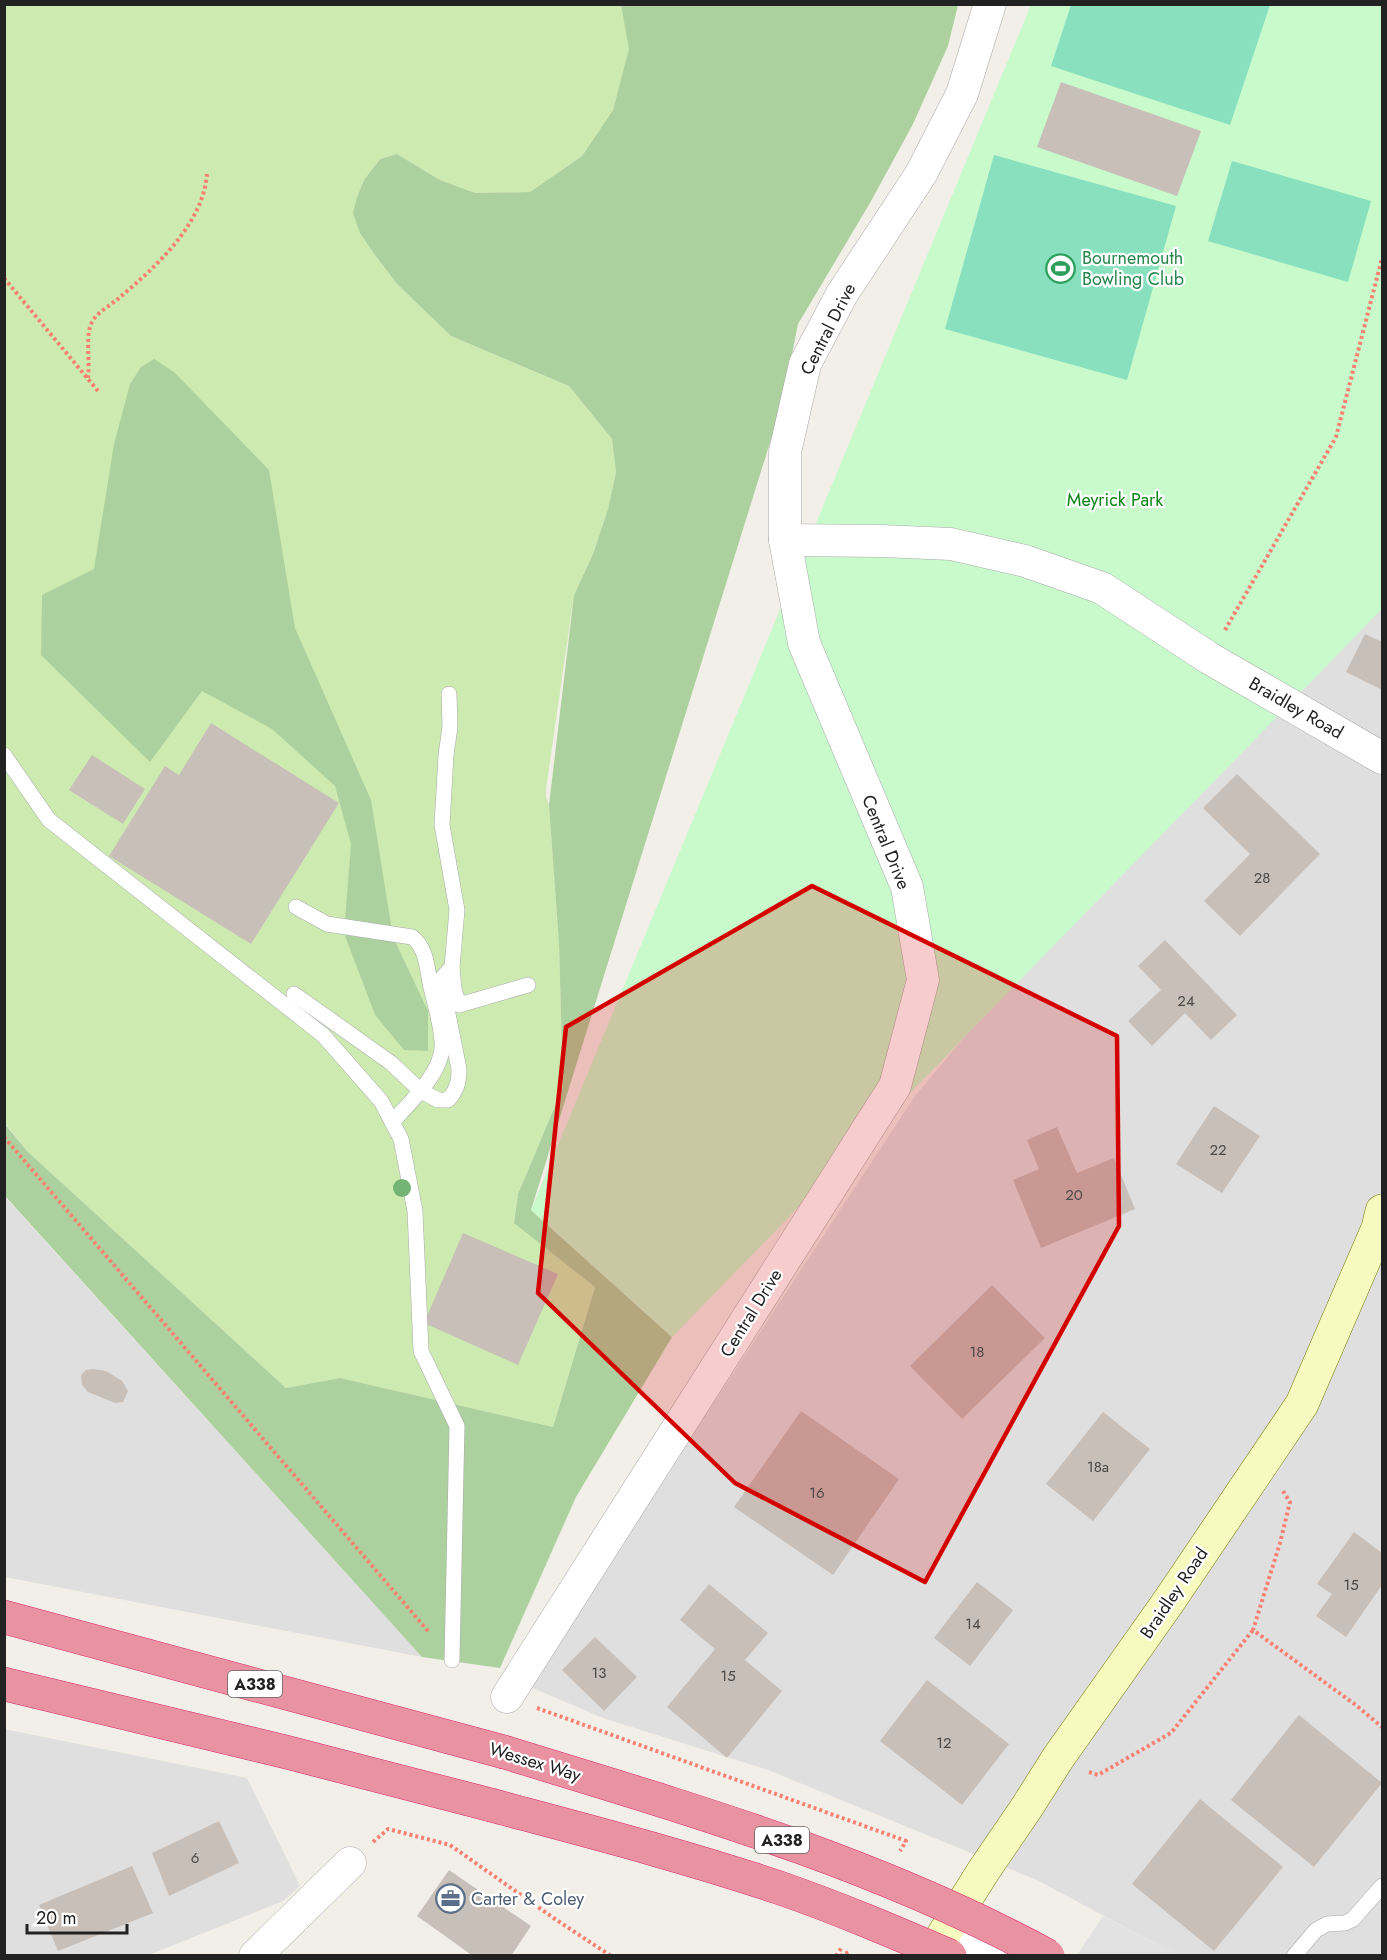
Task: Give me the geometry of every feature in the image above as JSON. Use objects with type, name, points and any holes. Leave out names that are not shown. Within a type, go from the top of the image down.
[{"type":"highway","name":"Wessex Way","points":[[4,1617],[504,1752],[670,1803],[812,1850],[918,1892],[1048,1956]]},
{"type":"highway","name":"A338","points":[[4,1684],[286,1752],[649,1848],[781,1888],[942,1948]]},
{"type":"street","name":"Central Drive","points":[[507,1697],[895,1086],[923,980],[907,887],[804,643],[785,540],[784,452],[805,364],[842,294],[921,174],[962,94],[990,4]]},
{"type":"street","name":"Braidley Road","points":[[785,540],[951,544],[1024,561],[1102,588],[1209,657],[1383,758]]},
{"type":"street","name":"Braidley Road","points":[[942,1948],[1058,1758],[1169,1601],[1302,1404],[1378,1228],[1383,1211]]},
{"type":"street","points":[[255,1956],[314,1879],[350,1863]]},
{"type":"street","points":[[942,1948],[989,1956]]},
{"type":"lane","points":[[449,694],[450,727],[442,825],[457,910],[452,967],[454,989],[459,1005],[528,985]]},
{"type":"lane","points":[[4,755],[49,820],[323,1035],[381,1101],[401,1139],[415,1211],[420,1282],[421,1351],[457,1426],[452,1660]]},
{"type":"lane","points":[[296,907],[327,924],[412,937],[420,942],[426,959],[443,1044],[438,1064],[422,1091],[392,1122]]},
{"type":"lane","points":[[294,994],[391,1063],[422,1091],[438,1100],[448,1100],[459,1082],[459,1070],[441,979],[452,967]]},
{"type":"lane","points":[[1294,1956],[1316,1930],[1327,1924],[1345,1923],[1353,1919],[1383,1886]]},
{"type":"path","points":[[88,378],[90,326],[98,313],[119,299],[165,255],[185,231],[200,204],[206,186],[207,172]]},
{"type":"path","points":[[1209,657],[1336,437],[1383,258]]},
{"type":"path","points":[[4,278],[98,391]]},
{"type":"path","points":[[4,1137],[452,1660]]},
{"type":"path","points":[[1058,1758],[1098,1776],[1171,1733],[1253,1630],[1290,1502],[1263,1461]]},
{"type":"path","points":[[1253,1630],[1383,1727]]},
{"type":"path","points":[[507,1697],[906,1841]]},
{"type":"path","points":[[350,1863],[388,1830],[450,1845],[611,1956]]},
{"type":"highlighted area","points":[[812,886],[1117,1036],[1119,1226],[925,1582],[735,1483],[538,1293],[566,1027]]},
{"type":"shaded area","points":[[1382,600],[1382,1955],[1177,1955],[1037,1880],[768,1770],[603,1718],[528,1686],[915,1096],[1237,712]]},
{"type":"shaded area","points":[[4,1196],[15,1208],[422,1657],[5,1577]]},
{"type":"shaded area","points":[[4,1729],[247,1778],[300,1886],[283,1901],[149,1955],[5,1955]]},
{"type":"shaded area","points":[[1103,1916],[1177,1955],[1077,1955]]},
{"type":"green space","points":[[4,5],[621,5],[630,49],[613,110],[582,156],[530,192],[475,193],[440,180],[397,154],[380,159],[364,180],[357,197],[375,255],[397,284],[451,336],[569,386],[612,439],[616,472],[608,509],[593,554],[574,595],[546,789],[559,944],[563,1087],[518,1194],[514,1222],[595,1287],[553,1427],[340,1378],[286,1388],[27,1151],[5,1123]]},
{"type":"green space","points":[[621,5],[958,5],[948,46],[913,124],[870,203],[798,324],[782,404],[531,1210],[672,1337],[576,1497],[500,1668],[422,1657],[5,1196],[4,1123],[27,1151],[286,1388],[340,1378],[553,1427],[595,1287],[514,1223],[518,1194],[563,1087],[559,944],[549,805],[574,595],[593,554],[608,509],[616,472],[612,439],[569,386],[451,336],[397,284],[360,233],[353,213],[364,180],[380,159],[397,154],[440,180],[475,193],[530,192],[582,156],[613,110],[629,49]]},
{"type":"green space","name":"Meyrick Park","points":[[1031,5],[1382,5],[1382,609],[672,1337],[531,1210]]},
{"type":"green space","points":[[1071,5],[1270,5],[1230,125],[1051,66]]},
{"type":"green space","name":"Bournemouth Bowling Club","points":[[994,155],[1176,206],[1127,380],[945,329]]},
{"type":"green space","points":[[1232,161],[1371,201],[1348,282],[1208,241]]},
{"type":"green space","points":[[154,359],[174,372],[269,470],[295,628],[371,800],[393,937],[428,1011],[428,1051],[404,1050],[375,1015],[344,933],[351,844],[335,786],[272,729],[202,691],[150,762],[41,655],[42,595],[94,569],[114,444],[130,384],[141,367]]},
{"type":"building","points":[[1061,82],[1201,131],[1177,196],[1037,147]]},
{"type":"building","points":[[1365,634],[1382,642],[1382,690],[1346,672]]},
{"type":"building","points":[[211,723],[339,803],[251,944],[109,856],[165,766],[179,775]]},
{"type":"building","points":[[92,755],[145,789],[123,824],[69,790]]},
{"type":"building","points":[[1237,774],[1320,854],[1240,936],[1204,901],[1250,854],[1203,808]]},
{"type":"building","points":[[1165,940],[1237,1015],[1211,1040],[1185,1013],[1152,1046],[1128,1021],[1161,990],[1138,966]]},
{"type":"building","points":[[1214,1106],[1260,1136],[1222,1193],[1176,1164]]},
{"type":"building","points":[[1057,1127],[1077,1173],[1114,1158],[1135,1209],[1041,1248],[1013,1180],[1039,1169],[1027,1140]]},
{"type":"building","points":[[463,1233],[558,1274],[518,1365],[424,1323]]},
{"type":"building","points":[[992,1285],[1045,1338],[962,1419],[910,1366]]},
{"type":"building","points":[[86,1370],[106,1371],[122,1381],[128,1391],[123,1402],[115,1403],[88,1392],[82,1385],[81,1375]]},
{"type":"building","points":[[801,1411],[899,1479],[833,1575],[734,1507]]},
{"type":"building","points":[[1103,1412],[1150,1449],[1093,1521],[1046,1484]]},
{"type":"building","points":[[1354,1532],[1382,1553],[1382,1585],[1346,1637],[1316,1616],[1332,1594],[1317,1584]]},
{"type":"building","points":[[977,1582],[1013,1610],[970,1666],[934,1638]]},
{"type":"building","points":[[709,1584],[768,1633],[745,1660],[782,1691],[727,1758],[667,1707],[715,1649],[680,1620]]},
{"type":"building","points":[[595,1637],[637,1677],[604,1711],[562,1670]]},
{"type":"building","points":[[927,1680],[1009,1744],[962,1805],[880,1741]]},
{"type":"building","points":[[1299,1715],[1382,1783],[1314,1867],[1231,1800]]},
{"type":"building","points":[[1200,1799],[1283,1867],[1214,1951],[1132,1884]]},
{"type":"building","points":[[219,1821],[239,1863],[169,1896],[152,1853]]},
{"type":"building","points":[[132,1866],[153,1913],[58,1951],[39,1905]]},
{"type":"building","points":[[449,1870],[531,1926],[511,1956],[473,1956],[417,1916]]},
{"type":"place","name":"Bournemouth Bowling Club","points":[[1061,268]]},
{"type":"place","name":"Carter & Coley","points":[[450,1899]]}]
